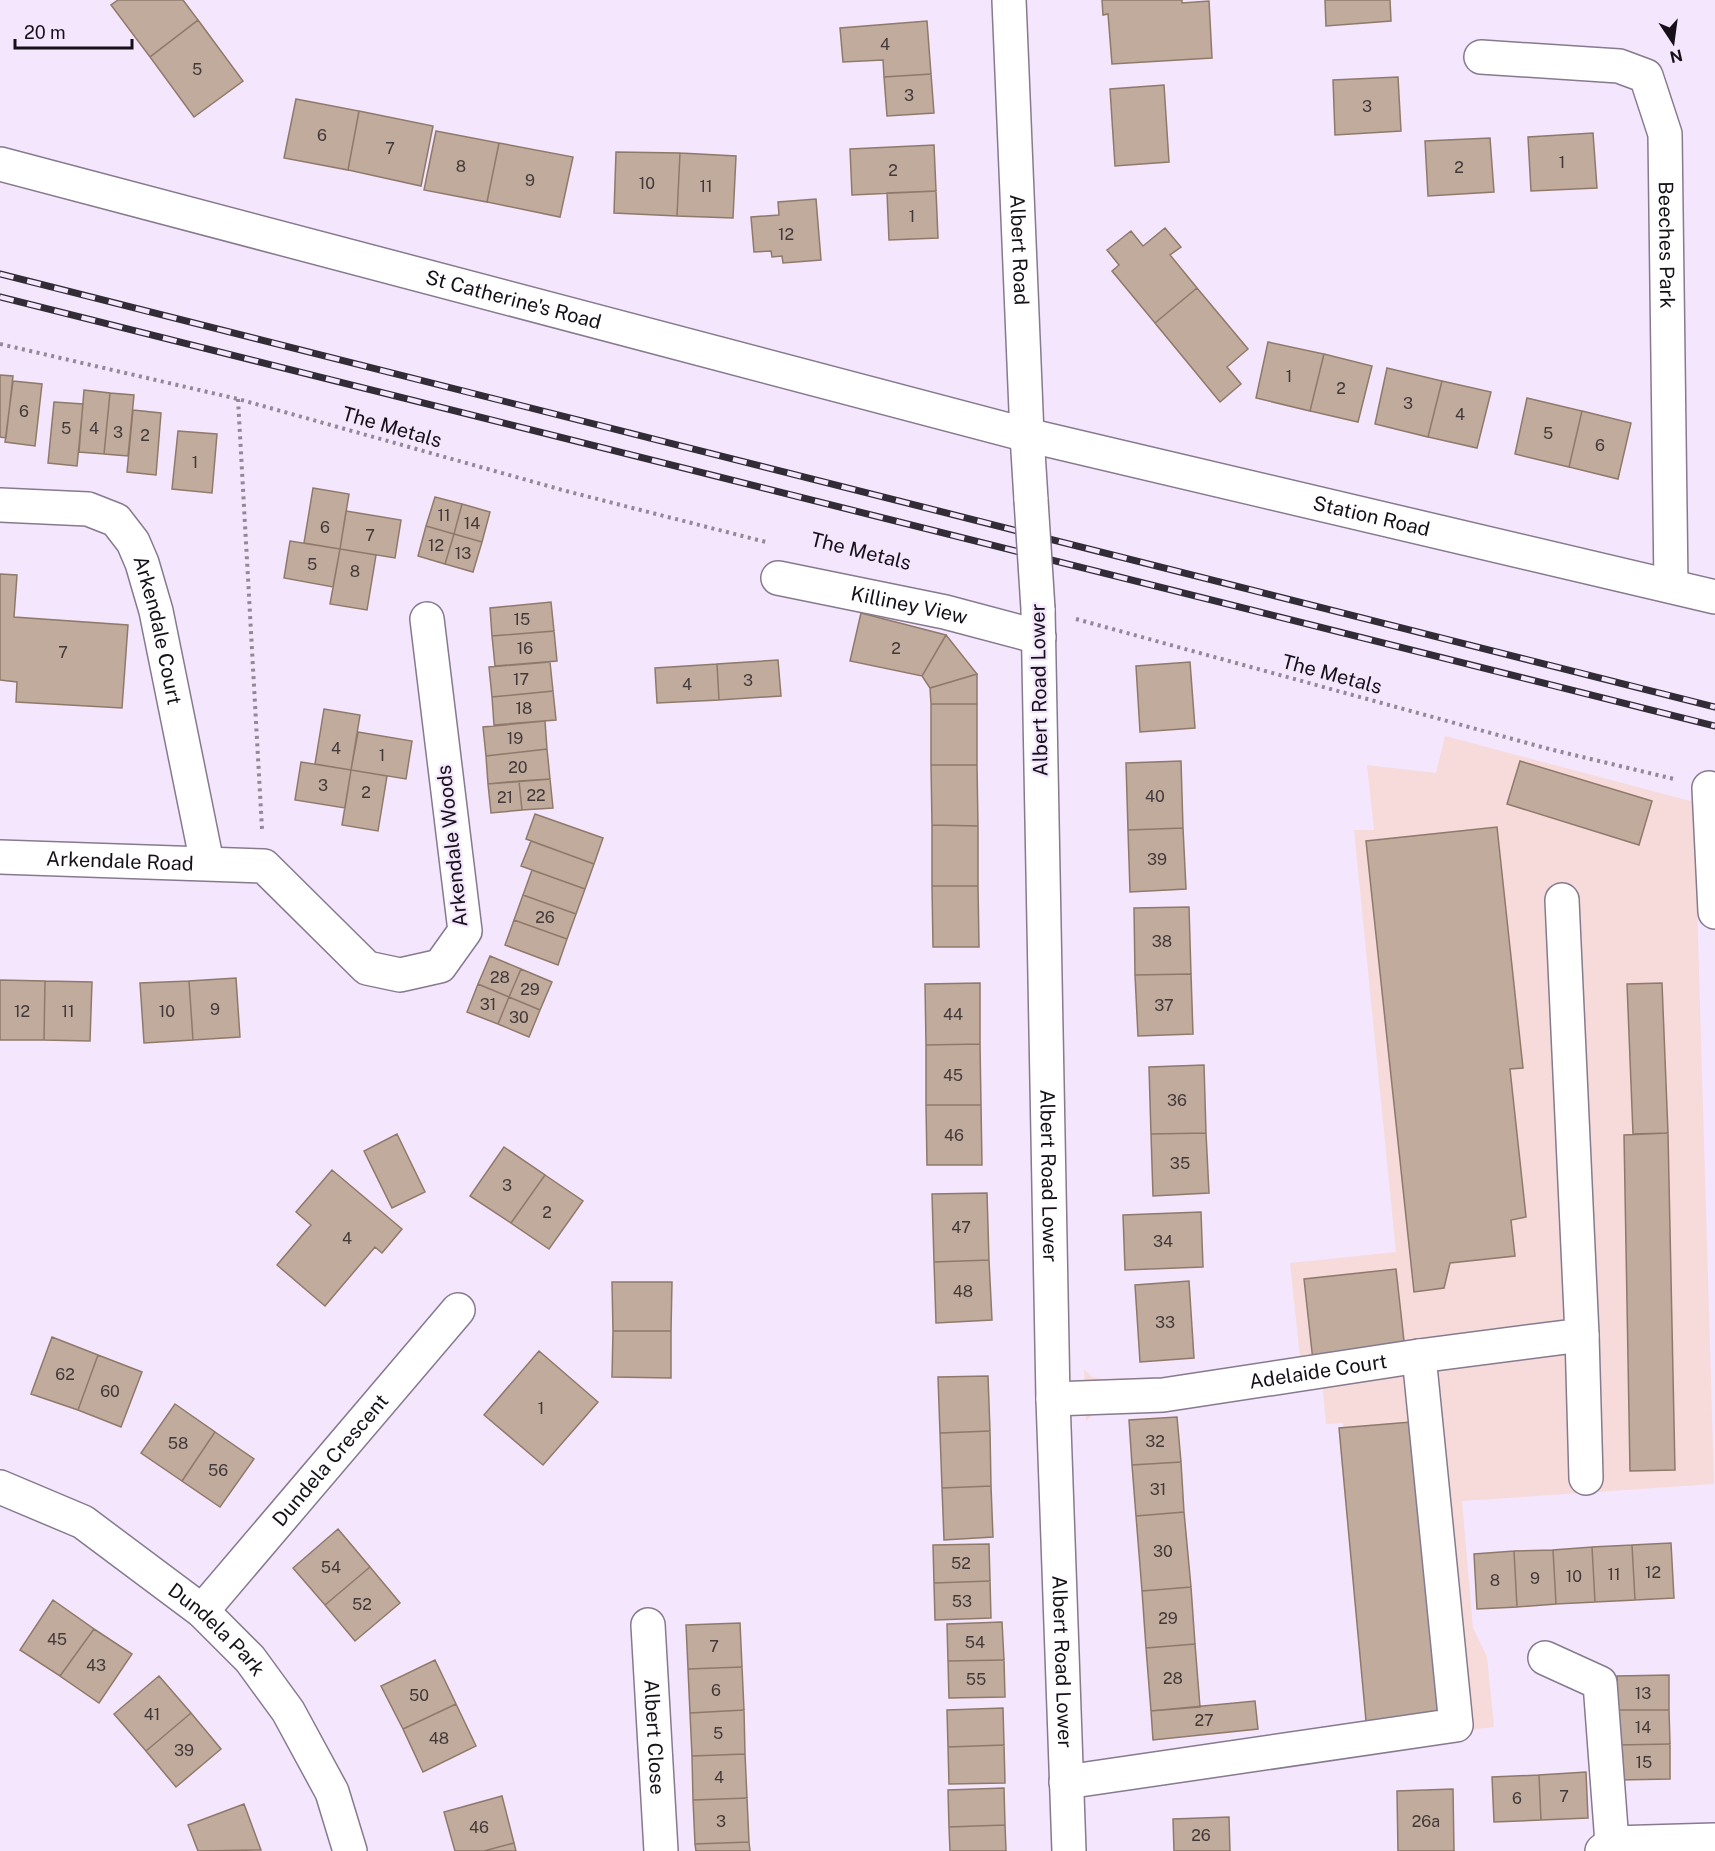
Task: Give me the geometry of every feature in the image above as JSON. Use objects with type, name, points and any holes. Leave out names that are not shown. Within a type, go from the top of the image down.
[{"type":"street","name":"Albert Road","points":[[1009,0],[1031,500]]},
{"type":"street","name":"Beeches Park","points":[[1480,57],[1619,66],[1646,76],[1665,134],[1671,586]]},
{"type":"street","name":"St Catherine's Road","points":[[0,164],[1027,435]]},
{"type":"street","name":"Station Road","points":[[1027,435],[1715,597]]},
{"type":"street","name":"Albert Road Lower","points":[[1031,500],[1038,623],[1053,1399],[1069,1851]]},
{"type":"street","name":"Arkendale Court","points":[[0,505],[88,509],[116,520],[133,542],[156,611],[207,863]]},
{"type":"street","name":"Killiney View","points":[[778,578],[945,612],[1038,623]]},
{"type":"street","name":"Arkendale Woods","points":[[252,865],[367,968],[400,975],[440,966],[465,931],[427,619]]},
{"type":"street","points":[[1710,788],[1715,912]]},
{"type":"street","name":"Arkendale Road","points":[[0,857],[252,865]]},
{"type":"street","points":[[1562,900],[1582,1335],[1586,1478]]},
{"type":"street","name":"Dundela Crescent","points":[[202,1611],[458,1310]]},
{"type":"street","name":"Adelaide Court","points":[[1053,1399],[1163,1395],[1419,1356],[1582,1335]]},
{"type":"street","points":[[1066,1782],[1456,1725],[1419,1356]]},
{"type":"street","name":"Dundela Park","points":[[0,1487],[83,1522],[202,1611],[250,1659],[288,1711],[332,1792],[350,1851]]},
{"type":"street","name":"Albert Close","points":[[648,1625],[661,1851]]},
{"type":"street","points":[[1545,1658],[1600,1683],[1607,1847],[1715,1840]]},
{"type":"path","name":"The Metals","points":[[0,344],[238,399],[566,491],[769,543]]},
{"type":"path","points":[[238,399],[252,865]]},
{"type":"path","name":"The Metals","points":[[1038,623],[1710,788]]},
{"type":"shaded area","points":[[1445,736],[1694,802],[1714,1484],[1462,1501],[1473,1628],[1487,1657],[1494,1727],[1449,1732],[1445,1705],[1367,1716],[1343,1423],[1326,1424],[1322,1381],[1096,1412],[1086,1421],[1084,1369],[1092,1377],[1102,1379],[1192,1376],[1300,1357],[1290,1263],[1396,1252],[1354,830],[1374,830],[1367,765],[1436,773]]},
{"type":"building","points":[[118,0],[183,0],[198,20],[150,57],[111,5]]},
{"type":"building","points":[[1102,0],[1182,0],[1182,3],[1209,1],[1212,58],[1112,64],[1108,14],[1103,15]]},
{"type":"building","points":[[1325,0],[1390,0],[1391,21],[1326,26]]},
{"type":"building","points":[[198,20],[243,81],[194,117],[150,57]]},
{"type":"building","points":[[927,21],[931,74],[884,77],[883,60],[843,62],[840,28]]},
{"type":"building","points":[[931,74],[934,113],[887,116],[884,77]]},
{"type":"building","points":[[1398,77],[1401,131],[1335,135],[1333,80]]},
{"type":"building","points":[[1164,85],[1169,162],[1115,166],[1110,89]]},
{"type":"building","points":[[296,99],[359,111],[348,170],[284,158]]},
{"type":"building","points":[[359,111],[433,126],[421,186],[348,170]]},
{"type":"building","points":[[436,131],[499,143],[487,202],[424,190]]},
{"type":"building","points":[[1593,133],[1597,188],[1531,191],[1528,137]]},
{"type":"building","points":[[1490,138],[1494,192],[1428,196],[1425,141]]},
{"type":"building","points":[[499,143],[573,157],[560,217],[487,202]]},
{"type":"building","points":[[934,145],[936,191],[852,195],[850,149]]},
{"type":"building","points":[[616,152],[680,153],[677,216],[614,213]]},
{"type":"building","points":[[680,153],[736,156],[733,218],[677,216]]},
{"type":"building","points":[[936,191],[938,238],[889,240],[887,193]]},
{"type":"building","points":[[816,199],[821,260],[783,263],[782,256],[772,257],[771,251],[754,252],[751,217],[779,215],[778,202]]},
{"type":"building","points":[[1165,228],[1181,247],[1170,255],[1197,288],[1155,323],[1112,271],[1119,265],[1107,250],[1131,231],[1143,246]]},
{"type":"building","points":[[1197,288],[1248,349],[1227,367],[1241,384],[1220,402],[1155,323]]},
{"type":"building","points":[[1268,342],[1324,354],[1310,411],[1256,398]]},
{"type":"building","points":[[1324,354],[1372,366],[1358,422],[1310,411]]},
{"type":"building","points":[[1387,368],[1442,381],[1428,437],[1375,424]]},
{"type":"building","points":[[0,375],[13,376],[6,438],[0,437]]},
{"type":"building","points":[[13,381],[42,384],[35,446],[5,442]]},
{"type":"building","points":[[1442,381],[1491,392],[1477,448],[1428,437]]},
{"type":"building","points":[[84,390],[110,393],[104,454],[79,452]]},
{"type":"building","points":[[110,393],[134,395],[128,456],[104,454]]},
{"type":"building","points":[[1527,398],[1582,411],[1569,467],[1515,454]]},
{"type":"building","points":[[54,402],[83,404],[77,466],[48,463]]},
{"type":"building","points":[[133,410],[161,413],[156,475],[127,472]]},
{"type":"building","points":[[1582,411],[1631,423],[1618,479],[1569,467]]},
{"type":"building","points":[[178,431],[217,434],[212,493],[172,489]]},
{"type":"building","points":[[313,488],[349,494],[340,549],[304,543]]},
{"type":"building","points":[[435,497],[462,504],[454,534],[426,526]]},
{"type":"building","points":[[462,504],[490,512],[482,542],[454,534]]},
{"type":"building","points":[[346,511],[401,520],[395,558],[340,549]]},
{"type":"building","points":[[426,526],[454,534],[445,564],[418,556]]},
{"type":"building","points":[[454,534],[482,542],[473,572],[445,564]]},
{"type":"building","points":[[290,541],[340,549],[333,587],[284,578]]},
{"type":"building","points":[[340,549],[376,555],[367,610],[330,604]]},
{"type":"building","points":[[0,574],[17,575],[14,617],[128,625],[122,708],[16,702],[17,682],[0,680]]},
{"type":"building","points":[[551,602],[554,631],[492,636],[490,608]]},
{"type":"building","points":[[861,613],[946,635],[922,676],[850,661]]},
{"type":"building","points":[[554,631],[557,661],[495,666],[492,636]]},
{"type":"building","points":[[946,635],[977,674],[930,688],[922,676]]},
{"type":"building","points":[[778,660],[781,696],[719,700],[717,664]]},
{"type":"building","points":[[550,662],[553,691],[492,697],[489,667]]},
{"type":"building","points":[[1190,662],[1195,728],[1140,732],[1136,666]]},
{"type":"building","points":[[717,664],[719,700],[657,703],[655,668]]},
{"type":"building","points":[[977,674],[977,704],[931,704],[930,688]]},
{"type":"building","points":[[553,691],[556,720],[494,725],[492,697]]},
{"type":"building","points":[[931,704],[977,704],[977,765],[931,765]]},
{"type":"building","points":[[324,709],[360,715],[351,770],[315,764]]},
{"type":"building","points":[[545,721],[547,749],[486,756],[483,727]]},
{"type":"building","points":[[358,732],[412,741],[406,779],[351,770]]},
{"type":"building","points":[[547,749],[550,779],[488,784],[486,756]]},
{"type":"building","points":[[1181,761],[1183,828],[1128,830],[1126,763]]},
{"type":"building","points":[[1520,761],[1652,801],[1639,845],[1507,804]]},
{"type":"building","points":[[301,762],[351,770],[345,808],[295,800]]},
{"type":"building","points":[[931,765],[977,765],[978,826],[932,825]]},
{"type":"building","points":[[351,770],[387,776],[378,831],[342,825]]},
{"type":"building","points":[[550,779],[553,808],[522,810],[519,781]]},
{"type":"building","points":[[519,781],[522,810],[491,813],[488,784]]},
{"type":"building","points":[[535,814],[603,838],[594,864],[526,839]]},
{"type":"building","points":[[932,825],[978,826],[978,886],[932,886]]},
{"type":"building","points":[[1497,827],[1523,1068],[1510,1069],[1526,1217],[1511,1220],[1515,1256],[1450,1263],[1444,1288],[1414,1292],[1366,841]]},
{"type":"building","points":[[1183,828],[1186,889],[1130,892],[1128,830]]},
{"type":"building","points":[[531,841],[594,864],[585,889],[521,866]]},
{"type":"building","points":[[532,870],[585,889],[576,914],[523,895]]},
{"type":"building","points":[[932,886],[978,886],[979,947],[933,947]]},
{"type":"building","points":[[523,895],[576,914],[567,939],[514,920]]},
{"type":"building","points":[[1189,907],[1191,974],[1135,975],[1134,908]]},
{"type":"building","points":[[514,920],[567,939],[558,965],[505,945]]},
{"type":"building","points":[[490,956],[521,969],[509,997],[478,984]]},
{"type":"building","points":[[521,969],[552,982],[540,1010],[509,997]]},
{"type":"building","points":[[1191,974],[1193,1034],[1138,1036],[1135,975]]},
{"type":"building","points":[[236,978],[240,1037],[193,1040],[189,981]]},
{"type":"building","points":[[0,980],[45,981],[44,1040],[0,1040]]},
{"type":"building","points":[[45,981],[92,982],[90,1041],[44,1040]]},
{"type":"building","points":[[189,981],[193,1040],[144,1043],[140,983]]},
{"type":"building","points":[[980,983],[980,1044],[926,1045],[925,984]]},
{"type":"building","points":[[1662,983],[1668,1133],[1633,1134],[1627,984]]},
{"type":"building","points":[[478,984],[509,997],[498,1024],[467,1012]]},
{"type":"building","points":[[509,997],[540,1010],[529,1037],[498,1024]]},
{"type":"building","points":[[980,1044],[981,1105],[926,1105],[926,1045]]},
{"type":"building","points":[[1204,1065],[1206,1133],[1151,1134],[1149,1067]]},
{"type":"building","points":[[926,1105],[981,1105],[982,1165],[927,1165]]},
{"type":"building","points":[[1206,1133],[1209,1193],[1153,1196],[1151,1134]]},
{"type":"building","points":[[1668,1133],[1675,1470],[1630,1471],[1624,1135]]},
{"type":"building","points":[[397,1134],[425,1192],[392,1208],[364,1151]]},
{"type":"building","points":[[504,1147],[545,1175],[511,1223],[470,1196]]},
{"type":"building","points":[[332,1170],[402,1229],[382,1253],[375,1247],[325,1306],[277,1265],[311,1225],[296,1212]]},
{"type":"building","points":[[545,1175],[583,1201],[549,1249],[511,1223]]},
{"type":"building","points":[[987,1193],[989,1260],[934,1262],[932,1194]]},
{"type":"building","points":[[1201,1212],[1203,1267],[1125,1270],[1123,1215]]},
{"type":"building","points":[[989,1260],[992,1320],[936,1323],[934,1262]]},
{"type":"building","points":[[1396,1269],[1405,1350],[1313,1361],[1304,1279]]},
{"type":"building","points":[[1189,1281],[1194,1358],[1140,1362],[1135,1285]]},
{"type":"building","points":[[612,1282],[672,1282],[671,1331],[613,1331]]},
{"type":"building","points":[[613,1331],[671,1331],[671,1378],[612,1377]]},
{"type":"building","points":[[52,1337],[98,1355],[78,1410],[31,1394]]},
{"type":"building","points":[[539,1351],[598,1402],[543,1465],[484,1415]]},
{"type":"building","points":[[98,1355],[142,1372],[121,1427],[78,1410]]},
{"type":"building","points":[[988,1376],[990,1431],[940,1433],[938,1377]]},
{"type":"building","points":[[175,1404],[215,1432],[182,1481],[141,1453]]},
{"type":"building","points":[[1177,1417],[1181,1462],[1132,1465],[1129,1420]]},
{"type":"building","points":[[1411,1422],[1438,1715],[1366,1721],[1339,1428]]},
{"type":"building","points":[[990,1431],[991,1486],[942,1488],[940,1433]]},
{"type":"building","points":[[215,1432],[254,1459],[220,1507],[182,1481]]},
{"type":"building","points":[[1181,1462],[1184,1512],[1136,1516],[1132,1465]]},
{"type":"building","points":[[991,1486],[993,1537],[944,1540],[942,1488]]},
{"type":"building","points":[[1184,1512],[1191,1587],[1142,1591],[1136,1516]]},
{"type":"building","points":[[338,1529],[370,1567],[325,1605],[293,1568]]},
{"type":"building","points":[[1671,1543],[1674,1598],[1635,1600],[1632,1545]]},
{"type":"building","points":[[989,1544],[990,1581],[934,1583],[933,1545]]},
{"type":"building","points":[[1632,1545],[1635,1600],[1595,1602],[1592,1547]]},
{"type":"building","points":[[1592,1547],[1595,1602],[1556,1604],[1553,1550]]},
{"type":"building","points":[[1553,1550],[1556,1604],[1517,1607],[1514,1551]]},
{"type":"building","points":[[1514,1551],[1517,1607],[1477,1609],[1474,1554]]},
{"type":"building","points":[[370,1567],[400,1603],[355,1641],[325,1605]]},
{"type":"building","points":[[990,1581],[991,1618],[935,1620],[934,1583]]},
{"type":"building","points":[[1191,1587],[1195,1644],[1146,1648],[1142,1591]]},
{"type":"building","points":[[53,1600],[94,1629],[60,1676],[20,1650]]},
{"type":"building","points":[[1002,1622],[1004,1660],[948,1661],[947,1624]]},
{"type":"building","points":[[740,1623],[742,1667],[688,1669],[686,1625]]},
{"type":"building","points":[[94,1629],[132,1654],[99,1703],[60,1676]]},
{"type":"building","points":[[1195,1644],[1200,1707],[1151,1711],[1146,1648]]},
{"type":"building","points":[[435,1660],[456,1704],[403,1729],[381,1686]]},
{"type":"building","points":[[1004,1660],[1005,1697],[949,1698],[948,1661]]},
{"type":"building","points":[[742,1667],[744,1710],[690,1713],[688,1669]]},
{"type":"building","points":[[1669,1675],[1669,1710],[1617,1710],[1617,1676]]},
{"type":"building","points":[[159,1676],[191,1713],[146,1751],[114,1714]]},
{"type":"building","points":[[1255,1701],[1258,1729],[1153,1740],[1151,1711]]},
{"type":"building","points":[[456,1704],[476,1746],[423,1772],[403,1729]]},
{"type":"building","points":[[1003,1708],[1004,1745],[948,1747],[947,1710]]},
{"type":"building","points":[[744,1710],[745,1754],[692,1756],[690,1713]]},
{"type":"building","points":[[1617,1710],[1669,1710],[1670,1744],[1617,1745]]},
{"type":"building","points":[[191,1713],[221,1749],[176,1787],[146,1751]]},
{"type":"building","points":[[1670,1744],[1670,1779],[1618,1780],[1617,1745]]},
{"type":"building","points":[[1004,1745],[1005,1783],[949,1784],[948,1747]]},
{"type":"building","points":[[745,1754],[747,1798],[693,1800],[692,1756]]},
{"type":"building","points":[[1586,1772],[1588,1818],[1541,1820],[1539,1775]]},
{"type":"building","points":[[1539,1775],[1541,1820],[1494,1822],[1492,1777]]},
{"type":"building","points":[[1004,1788],[1005,1825],[949,1827],[948,1790]]},
{"type":"building","points":[[1453,1789],[1454,1851],[1398,1851],[1397,1791]]},
{"type":"building","points":[[502,1796],[514,1843],[484,1851],[455,1851],[444,1812]]},
{"type":"building","points":[[747,1798],[749,1842],[695,1844],[693,1800]]},
{"type":"building","points":[[244,1804],[261,1850],[198,1851],[188,1825]]},
{"type":"building","points":[[1229,1817],[1230,1851],[1174,1851],[1173,1819]]},
{"type":"building","points":[[1005,1825],[1006,1851],[950,1851],[949,1827]]},
{"type":"building","points":[[749,1842],[750,1851],[696,1851],[695,1844]]},
{"type":"building","points":[[514,1843],[516,1851],[484,1851]]},
{"type":"railway","points":[[0,274],[1715,707]]},
{"type":"railway","points":[[0,297],[1715,726]]}]
